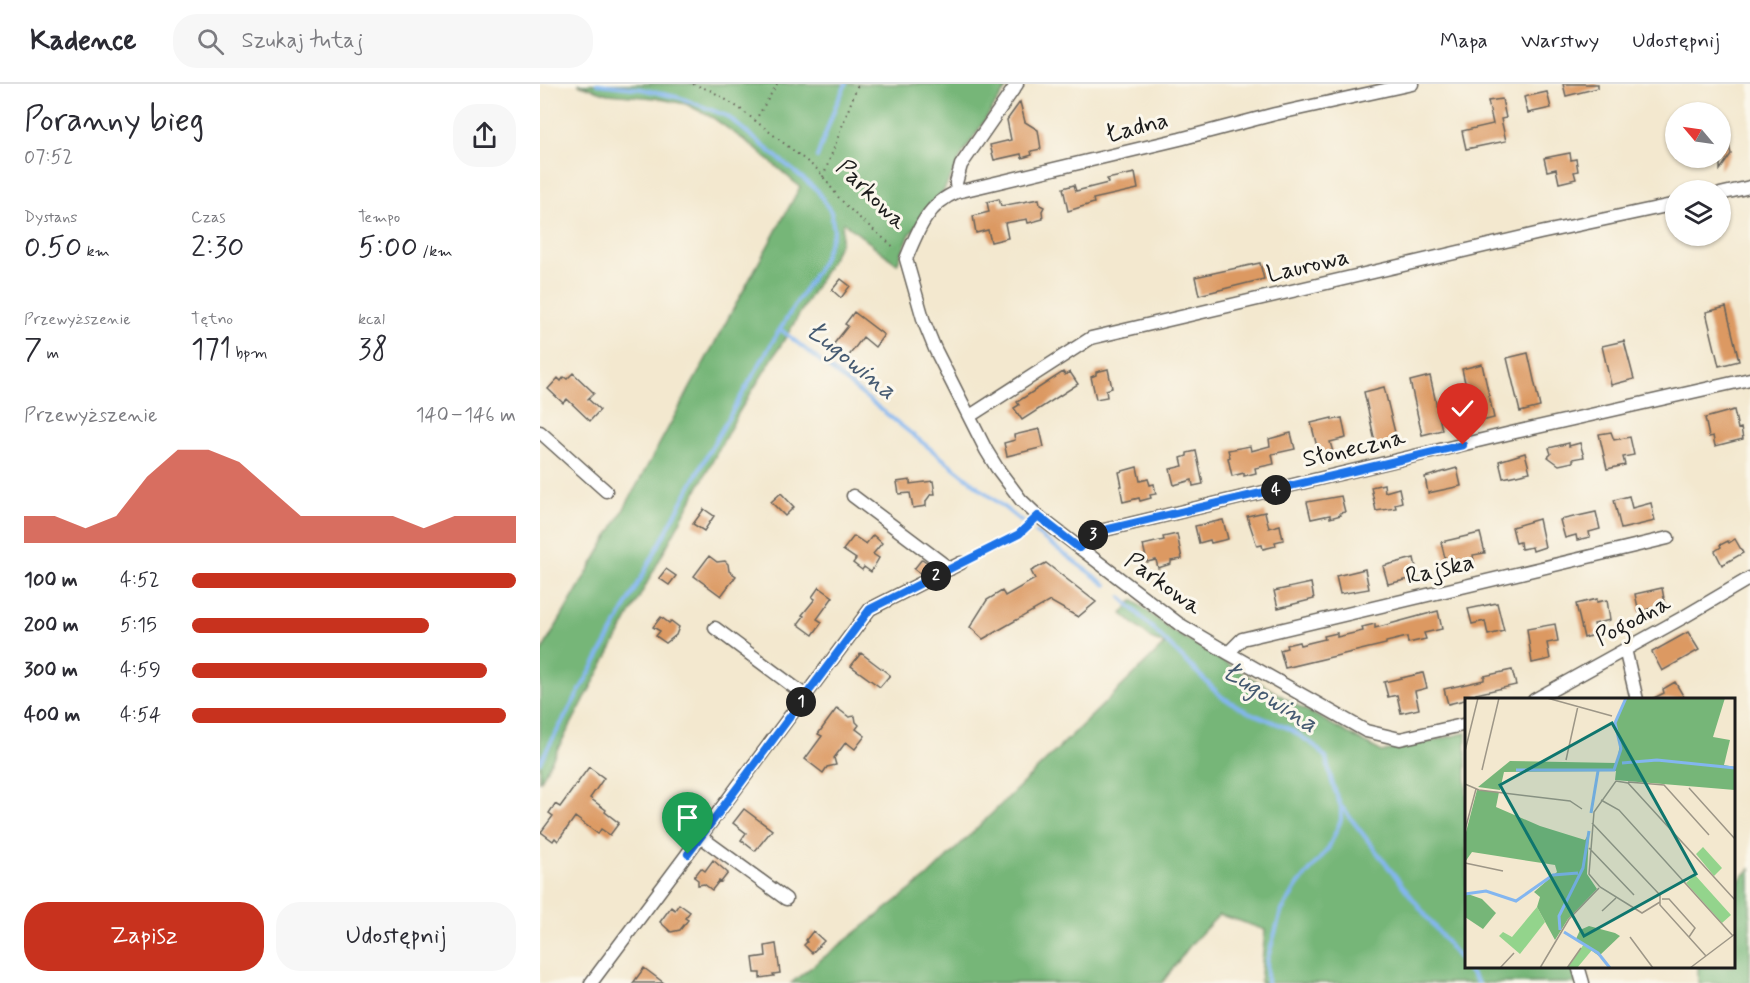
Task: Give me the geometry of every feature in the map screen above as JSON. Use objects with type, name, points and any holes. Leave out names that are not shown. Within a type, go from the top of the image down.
[{"type":"street","points":[[957,192],[956,183],[961,165],[1017,84]]},
{"type":"street","name":"Ładna","points":[[906,259],[930,211],[947,196],[957,192],[1275,114],[1412,84]]},
{"type":"street","points":[[1731,191],[1750,187]]},
{"type":"street","name":"Laurowa","points":[[970,416],[1091,338],[1540,233],[1665,206]]},
{"type":"street","name":"Parkowa","points":[[906,259],[924,322],[935,349],[986,450],[1021,500],[1038,516],[1161,611],[1228,653],[1366,731],[1400,739],[1465,724]]},
{"type":"street","name":"Słoneczna","points":[[1079,548],[1096,532],[1511,433],[1750,379]]},
{"type":"street","points":[[540,432],[606,491]]},
{"type":"street","points":[[591,983],[870,609],[955,566],[853,496]]},
{"type":"street","name":"Rajska","points":[[1228,653],[1242,639],[1668,538]]},
{"type":"street","name":"Pogodna","points":[[1536,698],[1750,578]]},
{"type":"street","points":[[715,628],[806,696]]},
{"type":"street","points":[[1625,649],[1637,698]]},
{"type":"street","points":[[701,837],[786,899]]},
{"type":"street","points":[[1579,968],[1583,983]]},
{"type":"path","name":"Parkowa","points":[[693,84],[739,108],[818,170],[839,198],[906,259]]},
{"type":"path","points":[[755,121],[777,84]]},
{"type":"path","points":[[823,177],[858,84]]},
{"type":"path","points":[[955,566],[1019,534],[1038,516]]},
{"type":"green space","points":[[578,84],[1009,84],[963,153],[943,192],[910,234],[897,264],[843,222],[841,241],[831,261],[739,412],[540,782],[540,654],[620,516],[800,187],[751,145],[713,118],[686,104],[655,98],[608,94]]},
{"type":"green space","points":[[1133,600],[1172,631],[1300,707],[1382,752],[1465,733],[1465,968],[1573,968],[1578,983],[1260,983],[1265,930],[1219,915],[1192,943],[1162,983],[791,983],[927,877],[1165,644],[1153,640],[1122,614]]},
{"type":"green space","points":[[1750,869],[1750,983],[1698,983],[1698,968],[1735,968],[1735,884]]},
{"type":"building","points":[[1563,84],[1598,84],[1598,88],[1566,96]]},
{"type":"building","points":[[1547,92],[1551,108],[1528,113],[1524,97]]},
{"type":"building","points":[[1502,99],[1506,118],[1501,119],[1506,141],[1466,149],[1462,131],[1493,124],[1488,101]]},
{"type":"building","points":[[1020,102],[1025,122],[1038,130],[1041,149],[1031,151],[1032,155],[1022,158],[1021,154],[994,160],[990,145],[1011,140],[1007,120]]},
{"type":"building","points":[[1570,153],[1571,160],[1576,159],[1578,171],[1574,172],[1576,179],[1559,183],[1556,169],[1547,171],[1544,158]]},
{"type":"building","points":[[1135,173],[1138,189],[1093,199],[1094,203],[1068,211],[1063,188],[1074,185],[1076,191],[1108,183],[1107,179]]},
{"type":"building","points":[[999,199],[1001,206],[1039,199],[1040,205],[1044,207],[1043,219],[1028,223],[1027,219],[1005,223],[1008,238],[991,242],[988,230],[976,233],[973,216],[989,212],[987,202]]},
{"type":"building","points":[[1260,263],[1264,279],[1199,295],[1195,277]]},
{"type":"building","points":[[841,279],[850,286],[841,298],[832,290]]},
{"type":"building","points":[[1726,307],[1739,361],[1719,366],[1706,312]]},
{"type":"building","points":[[854,312],[884,335],[875,347],[863,337],[848,357],[833,345],[848,326],[845,324]]},
{"type":"building","points":[[1624,341],[1634,379],[1611,385],[1602,346]]},
{"type":"building","points":[[1528,353],[1540,407],[1520,412],[1507,358]]},
{"type":"building","points":[[1482,364],[1494,418],[1474,423],[1462,369]]},
{"type":"building","points":[[1108,369],[1112,388],[1106,390],[1107,397],[1096,399],[1091,377],[1096,375],[1096,372]]},
{"type":"building","points":[[1063,372],[1065,375],[1070,372],[1078,384],[1022,420],[1014,408],[1019,405],[1017,402]]},
{"type":"building","points":[[573,373],[594,393],[588,399],[600,410],[590,421],[567,399],[563,403],[548,389],[558,378],[561,381],[564,377],[567,379]]},
{"type":"building","points":[[1430,376],[1442,430],[1422,435],[1410,381]]},
{"type":"building","points":[[1384,387],[1397,441],[1376,446],[1364,392]]},
{"type":"building","points":[[1734,410],[1738,429],[1741,428],[1743,439],[1715,446],[1713,436],[1709,437],[1705,418]]},
{"type":"building","points":[[1332,418],[1332,420],[1342,418],[1346,438],[1330,442],[1333,452],[1319,455],[1311,423]]},
{"type":"building","points":[[1040,429],[1044,447],[1007,456],[1004,443],[1015,440],[1014,435]]},
{"type":"building","points":[[1611,432],[1614,440],[1630,437],[1634,455],[1623,457],[1625,465],[1607,469],[1599,434]]},
{"type":"building","points":[[1291,433],[1295,449],[1272,454],[1274,464],[1255,468],[1256,473],[1232,476],[1228,450],[1250,446],[1251,451],[1270,446],[1269,439]]},
{"type":"building","points":[[1569,443],[1569,446],[1580,443],[1584,457],[1559,465],[1548,457],[1551,454],[1549,448]]},
{"type":"building","points":[[1196,451],[1203,484],[1193,486],[1192,480],[1174,485],[1170,469],[1183,466],[1181,458],[1187,456],[1187,453]]},
{"type":"building","points":[[1525,453],[1530,472],[1503,478],[1499,461]]},
{"type":"building","points":[[1137,467],[1140,481],[1148,479],[1150,485],[1154,484],[1156,494],[1140,501],[1139,498],[1123,502],[1119,472]]},
{"type":"building","points":[[1457,468],[1461,486],[1428,493],[1425,477]]},
{"type":"building","points":[[910,480],[910,484],[933,481],[935,494],[931,494],[926,501],[926,506],[913,508],[910,493],[899,494],[897,482]]},
{"type":"building","points":[[1384,484],[1385,492],[1399,488],[1402,502],[1395,504],[1396,508],[1376,511],[1371,487]]},
{"type":"building","points":[[781,493],[794,507],[785,516],[771,502]]},
{"type":"building","points":[[1341,496],[1345,512],[1330,518],[1330,515],[1311,519],[1307,502]]},
{"type":"building","points":[[1629,496],[1632,508],[1651,503],[1655,521],[1621,529],[1614,500]]},
{"type":"building","points":[[704,509],[714,516],[704,531],[693,524]]},
{"type":"building","points":[[1265,512],[1269,528],[1280,525],[1283,540],[1275,542],[1276,546],[1263,549],[1262,545],[1257,546],[1247,516]]},
{"type":"building","points":[[1596,512],[1600,529],[1589,532],[1590,537],[1577,540],[1576,535],[1565,538],[1560,520]]},
{"type":"building","points":[[1539,519],[1545,547],[1533,551],[1532,547],[1521,549],[1520,542],[1516,543],[1512,527]]},
{"type":"building","points":[[1223,520],[1228,539],[1199,543],[1195,526]]},
{"type":"building","points":[[1480,533],[1485,553],[1473,555],[1474,562],[1459,565],[1458,559],[1446,562],[1441,542]]},
{"type":"building","points":[[1177,534],[1182,559],[1171,561],[1171,564],[1158,568],[1156,560],[1147,562],[1143,545]]},
{"type":"building","points":[[873,535],[882,543],[873,554],[879,558],[871,572],[864,567],[862,570],[853,563],[856,559],[843,550],[854,536],[866,544]]},
{"type":"building","points":[[1735,539],[1743,553],[1722,565],[1715,551],[1721,547],[1720,545]]},
{"type":"building","points":[[709,556],[717,562],[725,561],[729,571],[736,576],[721,596],[694,576]]},
{"type":"building","points":[[1414,558],[1418,577],[1388,584],[1383,566]]},
{"type":"building","points":[[922,559],[934,567],[921,574],[914,569]]},
{"type":"building","points":[[1046,563],[1096,602],[1078,617],[1050,601],[983,639],[970,627],[987,600],[1002,591],[1005,596],[1035,579],[1031,571]]},
{"type":"building","points":[[666,569],[676,576],[669,585],[659,578]]},
{"type":"building","points":[[1365,569],[1369,589],[1340,594],[1336,576]]},
{"type":"building","points":[[1311,583],[1314,599],[1278,608],[1274,591]]},
{"type":"building","points":[[819,587],[833,597],[817,619],[822,622],[813,635],[798,624],[815,599],[812,597]]},
{"type":"building","points":[[1662,588],[1665,604],[1639,612],[1635,594]]},
{"type":"building","points":[[1597,599],[1597,602],[1607,600],[1610,620],[1594,624],[1597,634],[1584,638],[1576,604]]},
{"type":"building","points":[[1497,603],[1504,631],[1488,635],[1485,621],[1472,624],[1468,609]]},
{"type":"building","points":[[1438,611],[1442,629],[1424,633],[1426,639],[1408,643],[1407,637],[1285,668],[1280,650],[1287,648],[1286,645],[1299,642],[1300,645],[1325,639],[1324,636],[1337,633],[1337,637],[1363,631],[1362,627],[1375,624],[1375,628]]},
{"type":"building","points":[[661,617],[679,627],[676,635],[666,643],[656,636],[660,631],[653,627]]},
{"type":"building","points":[[1555,624],[1558,641],[1547,643],[1550,659],[1532,663],[1527,629]]},
{"type":"building","points":[[1688,632],[1699,650],[1662,671],[1652,652]]},
{"type":"building","points":[[861,653],[890,675],[880,687],[851,666]]},
{"type":"building","points":[[1512,670],[1516,685],[1476,694],[1477,697],[1465,698],[1448,704],[1444,689],[1484,680],[1484,676]]},
{"type":"building","points":[[1423,673],[1427,688],[1415,691],[1419,709],[1401,713],[1397,695],[1388,697],[1384,682]]},
{"type":"building","points":[[1675,682],[1684,698],[1654,698],[1664,693],[1663,689]]},
{"type":"building","points":[[837,708],[849,717],[855,716],[859,725],[856,729],[865,736],[855,749],[846,742],[834,758],[836,765],[827,767],[823,773],[805,759],[822,736],[818,734]]},
{"type":"building","points":[[589,767],[604,778],[590,798],[619,823],[610,835],[601,829],[598,834],[575,817],[558,841],[555,838],[553,841],[541,832],[553,816],[549,813],[555,804],[560,807]]},
{"type":"building","points":[[744,809],[772,830],[755,851],[741,840],[746,833],[733,823]]},
{"type":"building","points":[[713,860],[728,873],[712,890],[704,884],[698,885],[698,880],[694,877],[701,868],[705,871]]},
{"type":"building","points":[[679,904],[690,912],[685,918],[688,920],[680,930],[671,932],[660,922],[671,907],[675,910]]},
{"type":"building","points":[[813,931],[824,941],[812,953],[804,945]]},
{"type":"building","points":[[776,944],[780,973],[760,978],[760,973],[755,973],[753,958],[766,956],[765,946]]},
{"type":"building","points":[[644,968],[664,983],[633,983]]},
{"type":"waterway","points":[[540,762],[711,448],[822,262],[834,231],[831,212],[817,190],[727,116],[681,98],[641,89],[597,84]]},
{"type":"waterway","points":[[817,157],[846,84]]},
{"type":"waterway","name":"Ługowina","points":[[780,329],[1021,521]]},
{"type":"waterway","name":"Ługowina","points":[[1036,533],[1106,585]]},
{"type":"waterway","name":"Ługowina","points":[[1121,597],[1222,697],[1248,712],[1290,729],[1315,746],[1326,758],[1341,807],[1341,820],[1328,849],[1298,885],[1281,912],[1267,961],[1267,983]]},
{"type":"waterway","points":[[1342,807],[1465,966]]},
{"type":"waterway","points":[[1466,968],[1478,983]]},
{"type":"route","points":[[688,854],[870,609],[1019,534],[1038,516],[1079,548],[1096,532],[1463,445]]}]
